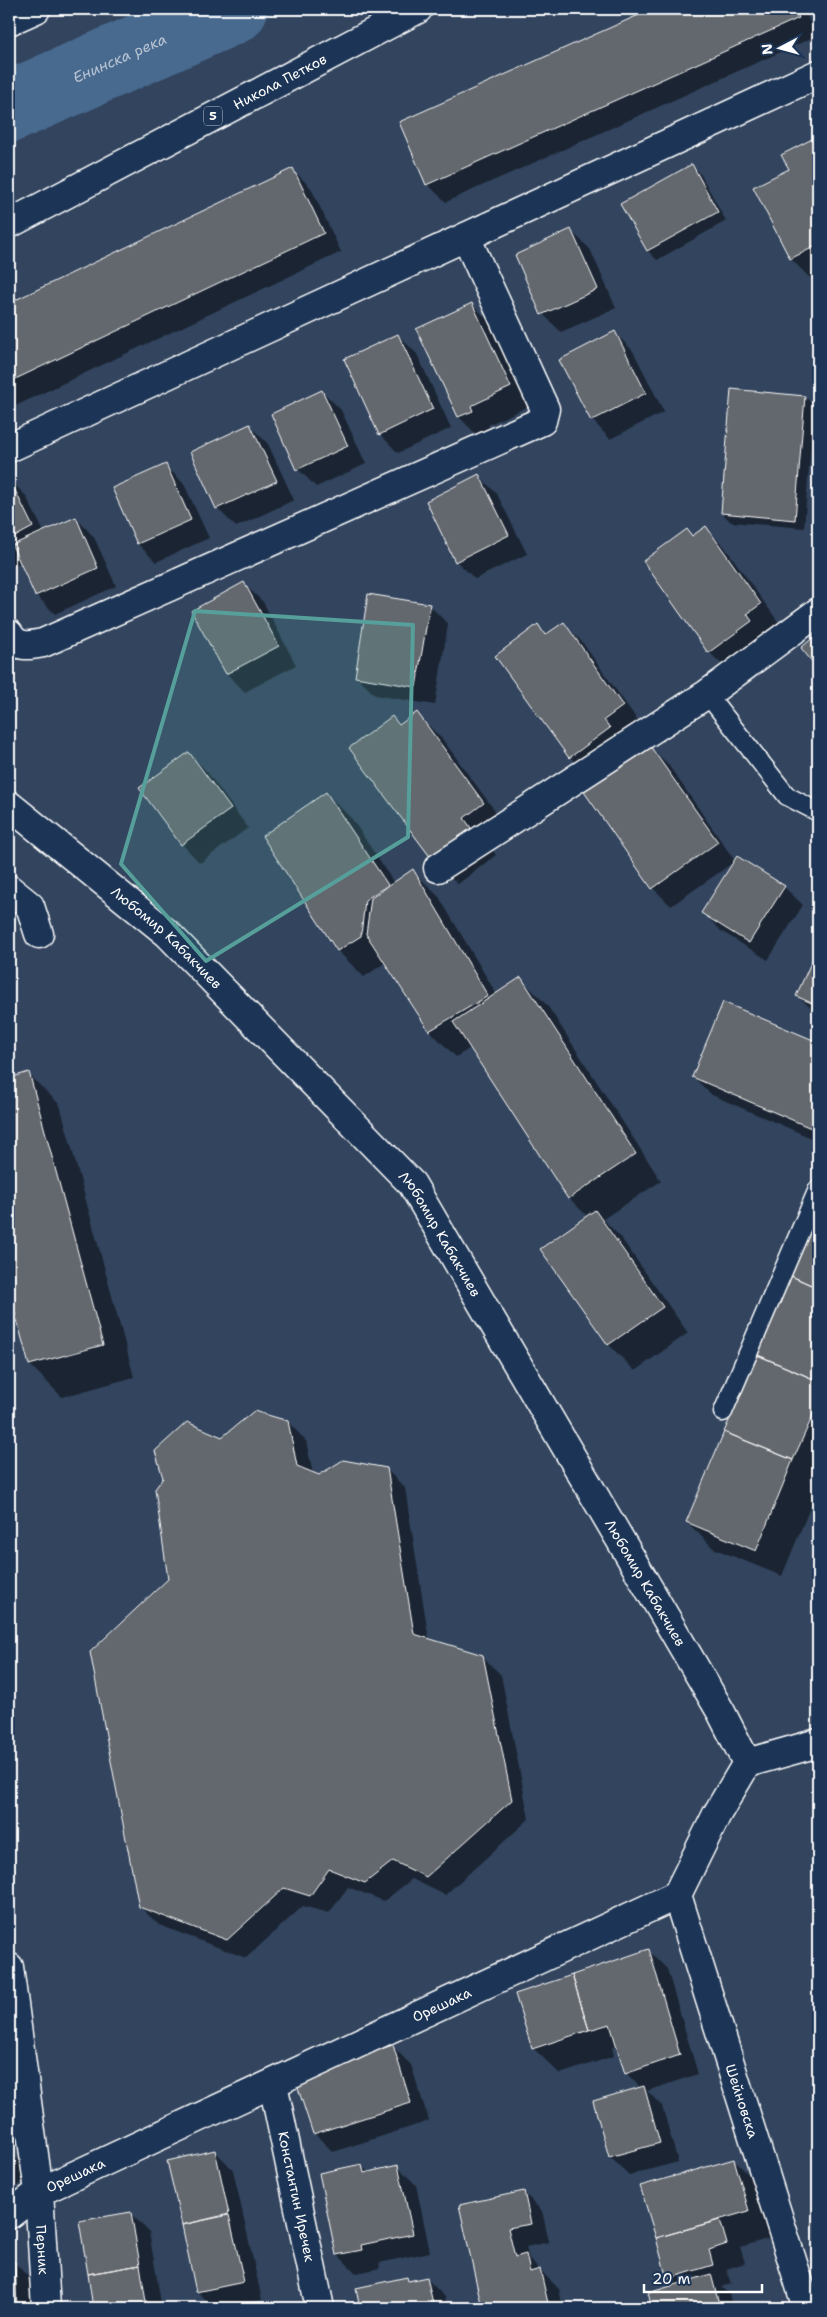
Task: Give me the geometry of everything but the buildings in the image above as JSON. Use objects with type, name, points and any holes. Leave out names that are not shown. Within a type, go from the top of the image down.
[{"type":"street","points":[[9,21],[36,9]]},
{"type":"street","name":"Никола Петков","points":[[9,224],[418,9]]},
{"type":"street","points":[[9,448],[818,74]]},
{"type":"street","points":[[9,634],[12,641],[26,646],[43,643],[542,421],[545,409],[466,237]]},
{"type":"street","points":[[438,868],[707,694],[818,612]]},
{"type":"street","name":"Любомир Кабакчиев","points":[[9,805],[168,934],[412,1184],[721,1712],[747,1763]]},
{"type":"street","points":[[9,889],[19,910],[39,934]]},
{"type":"street","points":[[676,1895],[747,1763],[818,1743]]},
{"type":"street","name":"Орешака","points":[[9,2215],[39,2192],[676,1895]]},
{"type":"street","name":"Шейновска","points":[[676,1895],[807,2308]]},
{"type":"street","name":"Перник","points":[[9,1967],[39,2192],[46,2308]]},
{"type":"street","name":"Константин Иречек","points":[[273,2084],[320,2308]]},
{"type":"lane","points":[[707,694],[787,796],[818,812]]},
{"type":"lane","points":[[723,1412],[818,1189]]},
{"type":"highlighted area","points":[[195,611],[413,625],[408,837],[206,961],[121,864]]},
{"type":"waterway","name":"Енинска река","points":[[9,107],[232,9]]}]
